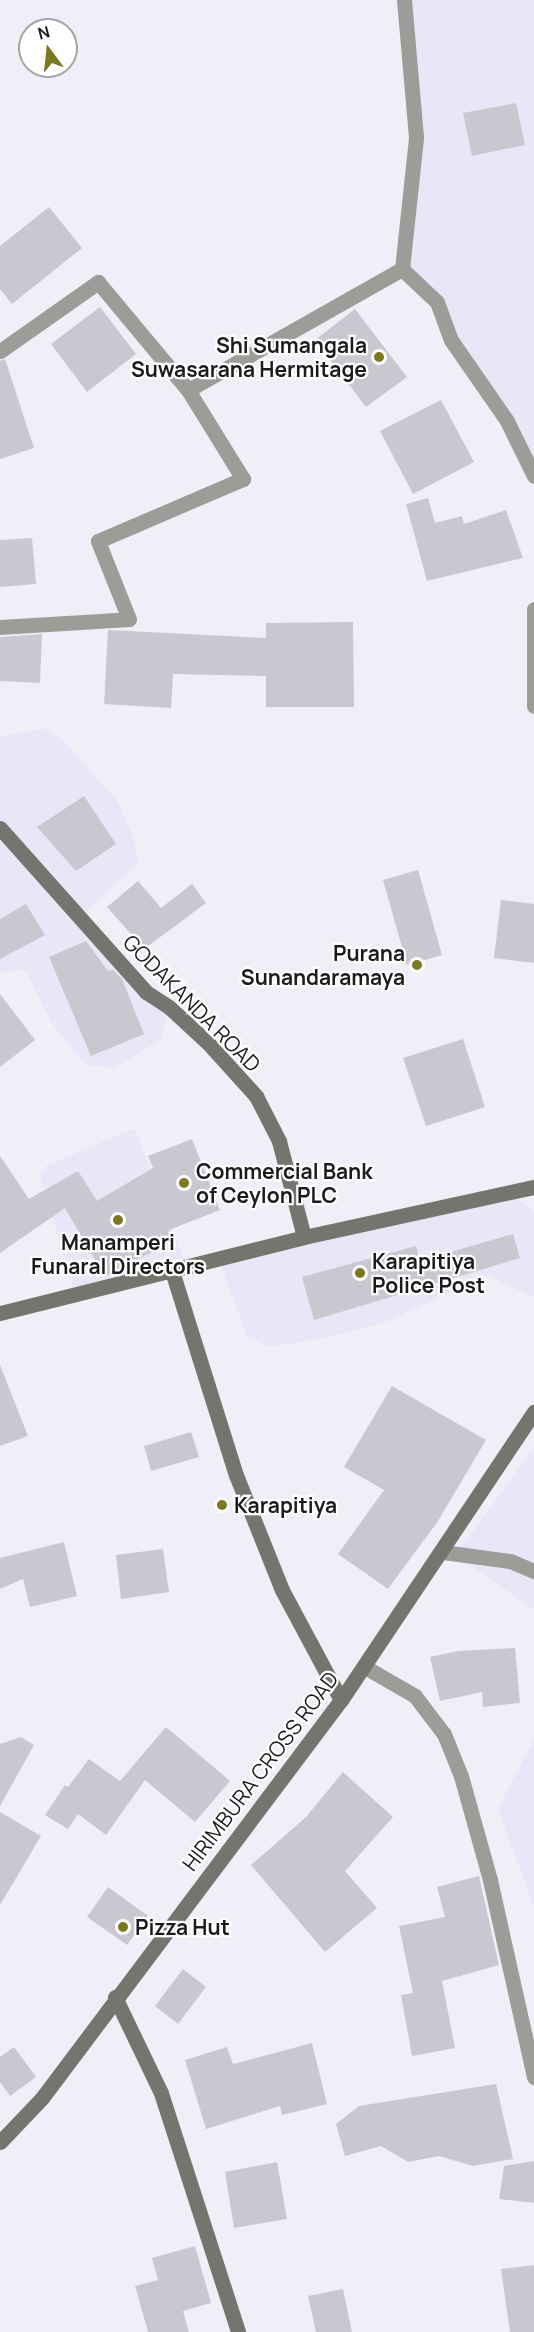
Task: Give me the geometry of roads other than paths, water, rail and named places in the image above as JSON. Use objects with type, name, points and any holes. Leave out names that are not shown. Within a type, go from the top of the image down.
[{"type":"main road","name":"GODAKANDA ROAD","points":[[0,828],[146,992],[201,1036],[256,1096],[279,1141],[304,1237]]},
{"type":"main road","points":[[0,1313],[304,1237],[511,1195],[534,1187]]},
{"type":"main road","points":[[511,1195],[534,1196]]},
{"type":"main road","points":[[172,1271],[236,1475],[282,1590],[341,1700]]},
{"type":"main road","name":"HIRIMBURA CROSS ROAD","points":[[0,2142],[42,2098],[115,1997],[341,1700],[443,1552],[534,1412]]},
{"type":"main road","points":[[115,1997],[161,2093],[238,2332]]},
{"type":"street","points":[[402,269],[416,137],[404,0]]},
{"type":"street","points":[[188,390],[402,269]]},
{"type":"street","points":[[402,269],[437,302],[451,340],[507,421],[534,476]]},
{"type":"street","points":[[0,351],[98,282],[188,390],[243,479],[98,541],[129,619],[0,627]]},
{"type":"street","points":[[534,609],[534,706]]},
{"type":"street","points":[[443,1552],[510,1561],[534,1570]]},
{"type":"street","points":[[365,1667],[415,1696],[444,1734],[461,1776],[490,1880],[534,2077]]},
{"type":"place","name":"Shi Sumangala Suwasarana Hermitage","points":[[379,357]]},
{"type":"place","name":"Purana Sunandaramaya","points":[[417,965]]},
{"type":"place","name":"Commercial Bank of Ceylon PLC","points":[[184,1183]]},
{"type":"place","name":"Manamperi Funaral Directors","points":[[118,1220]]},
{"type":"place","name":"Karapitiya Police Post","points":[[360,1273]]},
{"type":"place","name":"Karapitiya","points":[[222,1505]]},
{"type":"place","name":"Pizza Hut","points":[[123,1927]]}]
